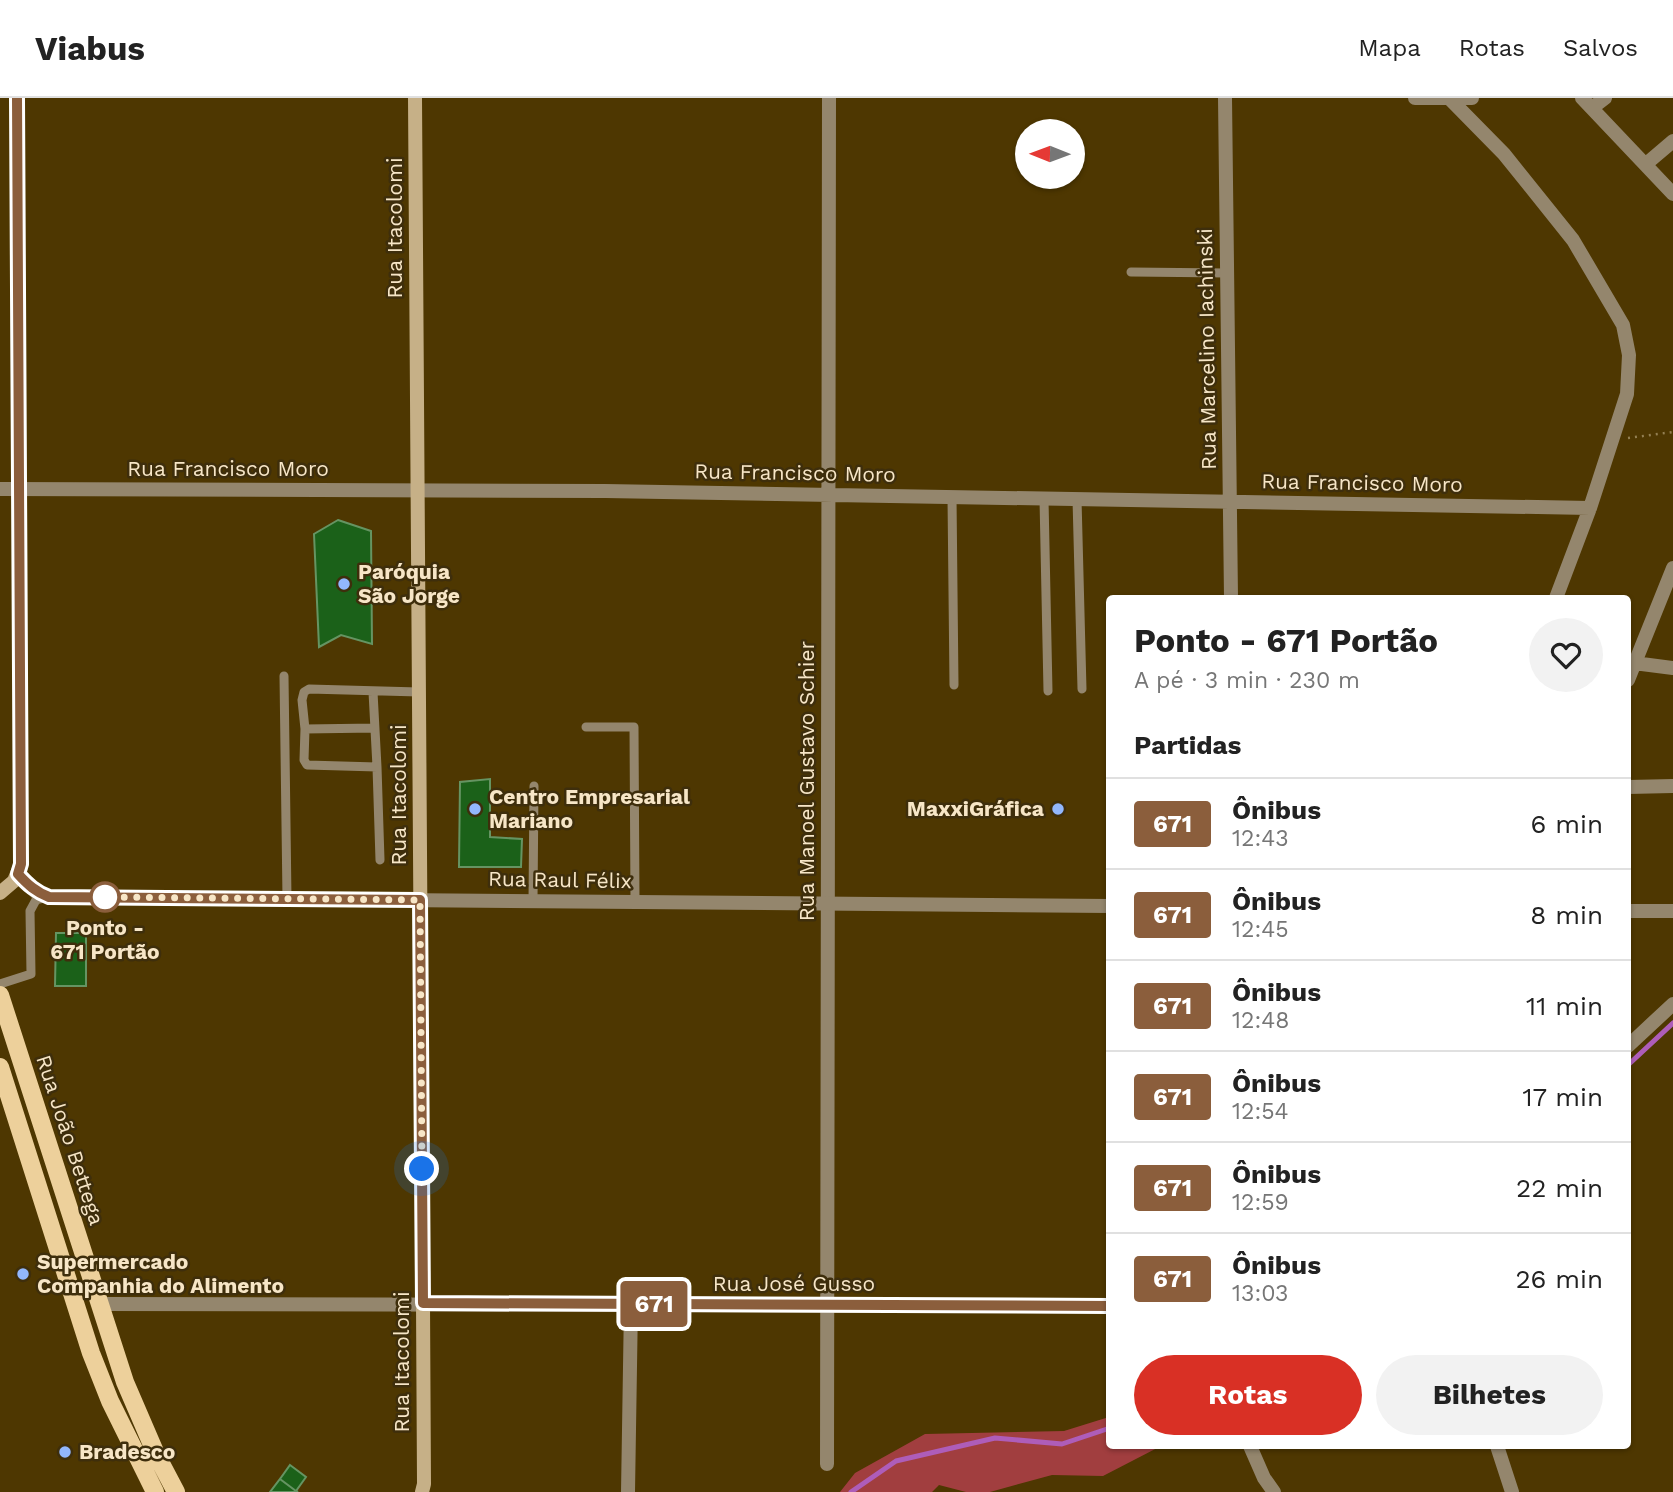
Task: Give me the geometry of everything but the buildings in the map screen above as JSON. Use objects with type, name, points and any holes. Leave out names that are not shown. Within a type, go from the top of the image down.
[{"type":"main road","points":[[0,892],[8,887],[18,874],[21,864],[17,98]]},
{"type":"main road","name":"Rua Itacolomi","points":[[415,98],[422,1492]]},
{"type":"main road","name":"Rua João Bettega","points":[[0,995],[99,1304],[139,1418],[176,1492]]},
{"type":"main road","name":"Rua João Bettega","points":[[0,1067],[91,1353],[110,1401],[155,1492]]},
{"type":"street","name":"Rua Manoel Gustavo Schier","points":[[827,1464],[829,98]]},
{"type":"street","name":"Rua Marcelino Iachinski","points":[[1225,98],[1231,595]]},
{"type":"street","points":[[1415,98],[1472,98]]},
{"type":"street","points":[[1605,98],[1587,103],[1673,194]]},
{"type":"street","points":[[1450,99],[1504,154],[1573,240],[1623,325],[1629,355],[1627,394],[1590,508],[1557,595]]},
{"type":"street","points":[[1646,164],[1673,141]]},
{"type":"street","name":"Rua Francisco Moro","points":[[0,489],[417,490],[1590,508]]},
{"type":"street","points":[[1631,672],[1673,568]]},
{"type":"street","points":[[1634,663],[1673,668]]},
{"type":"street","points":[[1631,787],[1673,786]]},
{"type":"street","points":[[18,874],[36,892],[49,897]]},
{"type":"street","name":"Rua Raul Félix","points":[[49,897],[1106,906]]},
{"type":"street","points":[[1631,911],[1673,911]]},
{"type":"street","points":[[1631,1043],[1673,1004]]},
{"type":"street","name":"Rua José Gusso","points":[[99,1304],[1106,1306]]},
{"type":"street","points":[[628,1492],[631,1304]]},
{"type":"street","points":[[1251,1449],[1264,1478],[1274,1492]]},
{"type":"street","points":[[1498,1449],[1512,1492]]},
{"type":"lane","points":[[1131,272],[1227,273]]},
{"type":"lane","points":[[952,497],[954,685]]},
{"type":"lane","points":[[1044,499],[1048,691]]},
{"type":"lane","points":[[1077,499],[1082,689]]},
{"type":"lane","points":[[284,676],[288,898]]},
{"type":"lane","points":[[377,767],[307,765],[304,760],[304,692],[309,689],[419,692]]},
{"type":"lane","points":[[373,692],[380,860]]},
{"type":"lane","points":[[586,727],[634,727],[635,902]]},
{"type":"lane","points":[[305,729],[375,728]]},
{"type":"lane","points":[[533,901],[534,786]]},
{"type":"lane","points":[[0,984],[31,974],[30,911],[36,900],[49,897]]},
{"type":"path","points":[[1611,440],[1673,432]]},
{"type":"shaded area","points":[[1106,1418],[1106,1449],[1155,1449],[1103,1476],[1052,1475],[990,1492],[966,1492],[939,1485],[932,1492],[840,1492],[855,1473],[925,1434],[1064,1431]]},
{"type":"waterway","points":[[1631,1062],[1673,1023]]},
{"type":"waterway","points":[[851,1492],[896,1461],[995,1438],[1062,1444],[1106,1429]]},
{"type":"bus line","name":"671","points":[[17,98],[21,864],[18,874],[27,884],[36,892],[49,897],[420,900],[423,1303],[1106,1306]]},
{"type":"place","name":"Paróquia São Jorge","points":[[344,584]]},
{"type":"place","name":"Centro Empresarial Mariano","points":[[475,809]]},
{"type":"place","name":"MaxxiGráfica","points":[[1058,809]]},
{"type":"place","name":"Ponto - 671 Portão","points":[[105,897]]},
{"type":"place","name":"Supermercado Companhia do Alimento","points":[[23,1274]]},
{"type":"place","name":"Bradesco","points":[[65,1452]]},
{"type":"route","points":[[105,897],[102,897],[420,900],[422,1169]]}]
